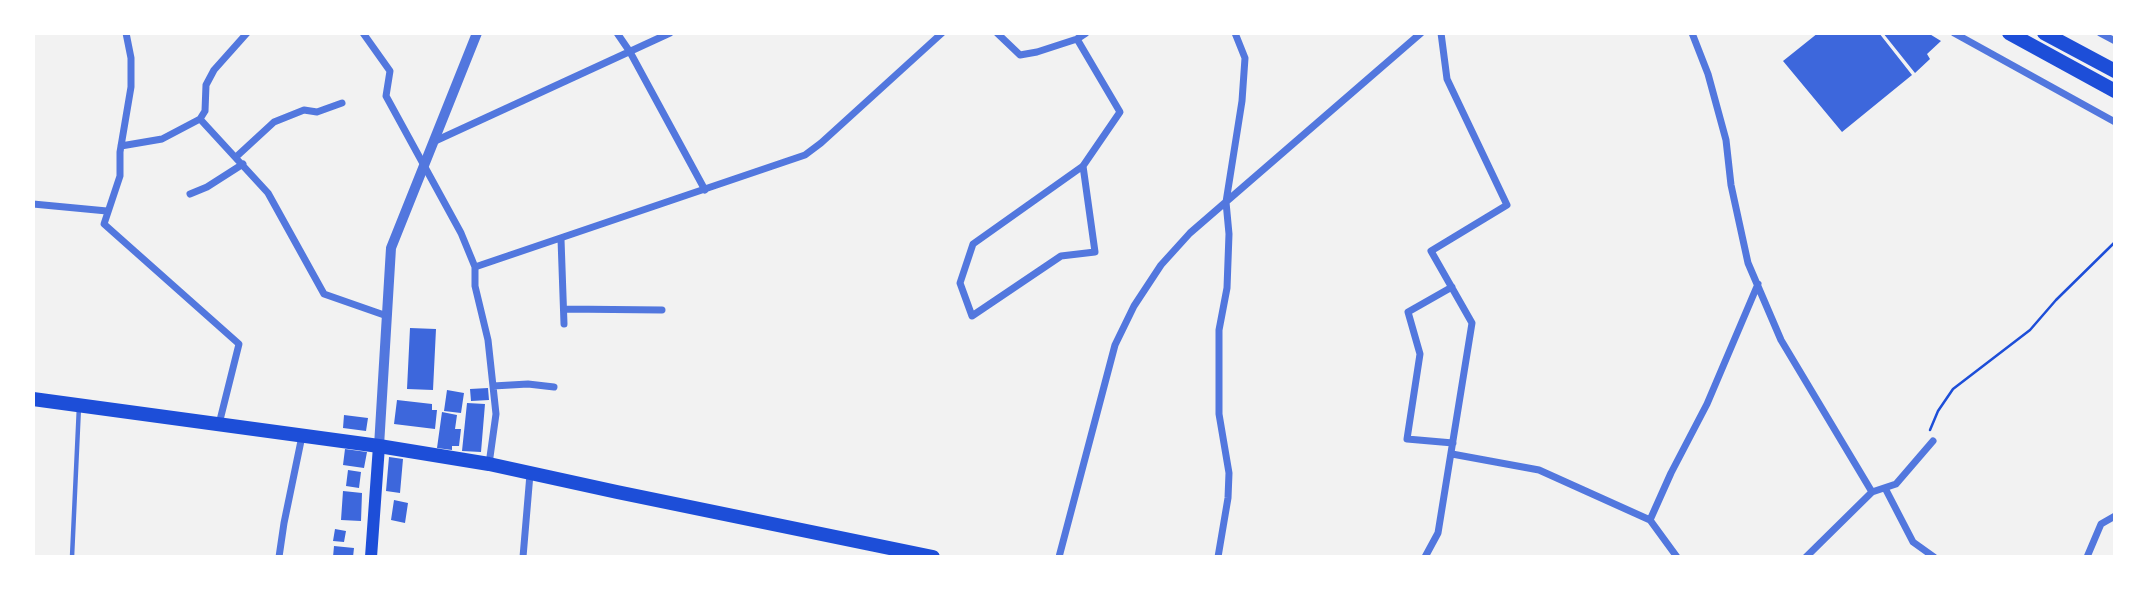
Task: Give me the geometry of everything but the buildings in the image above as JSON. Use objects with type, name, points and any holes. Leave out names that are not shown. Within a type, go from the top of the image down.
[{"type":"main road","points":[[2009,33],[2115,91]]},
{"type":"main road","points":[[2043,33],[2115,71]]},
{"type":"main road","points":[[33,399],[302,435],[489,464],[933,557]]},
{"type":"main road","points":[[371,557],[379,446]]},
{"type":"street","points":[[126,33],[131,58],[131,87],[121,146],[120,176],[104,224],[239,344],[219,424]]},
{"type":"street","points":[[121,146],[162,139],[200,119],[205,111],[206,85],[214,70],[247,33]]},
{"type":"street","points":[[363,33],[390,71],[386,96],[461,233],[475,267],[475,286],[488,340],[496,414],[489,464]]},
{"type":"street","points":[[379,446],[391,248],[477,33]]},
{"type":"street","points":[[617,33],[705,190]]},
{"type":"street","points":[[433,142],[670,33]]},
{"type":"street","points":[[475,267],[805,155],[942,33]]},
{"type":"street","points":[[997,33],[1020,55],[1077,39],[1086,33]]},
{"type":"street","points":[[1218,557],[1228,498],[1229,473],[1219,414],[1219,330],[1227,288],[1229,234],[1226,202],[1245,58],[1235,33]]},
{"type":"street","points":[[1059,557],[1115,345],[1134,306],[1161,265],[1190,233],[1421,33]]},
{"type":"street","points":[[1425,557],[1438,533],[1472,324],[1431,251],[1507,205],[1447,79],[1441,33]]},
{"type":"street","points":[[1692,33],[1708,74],[1726,140],[1731,185],[1748,263],[1781,340],[1872,492]]},
{"type":"street","points":[[1954,33],[2115,122]]},
{"type":"street","points":[[2101,33],[2115,41]]},
{"type":"street","points":[[1077,39],[1120,112],[1083,166],[973,244],[960,283],[972,316],[1061,256],[1095,252],[1083,166]]},
{"type":"street","points":[[236,157],[274,122],[304,110],[317,112],[342,103]]},
{"type":"street","points":[[200,119],[268,193],[324,294],[387,316]]},
{"type":"street","points":[[190,194],[207,187],[243,164]]},
{"type":"street","points":[[33,204],[107,211]]},
{"type":"street","points":[[561,239],[564,324]]},
{"type":"street","points":[[1650,520],[1707,404],[1758,284]]},
{"type":"street","points":[[1452,287],[1408,312],[1420,354],[1407,439],[1453,443]]},
{"type":"street","points":[[564,309],[662,310]]},
{"type":"street","points":[[493,386],[528,384],[554,387]]},
{"type":"street","points":[[279,557],[302,435]]},
{"type":"street","points":[[1806,557],[1872,492],[1896,484],[1933,441]]},
{"type":"street","points":[[1452,454],[1539,470],[1650,520],[1678,557]]},
{"type":"street","points":[[523,557],[530,473]]},
{"type":"street","points":[[1885,488],[1913,542],[1934,557]]},
{"type":"street","points":[[2087,557],[2101,524],[2115,516]]},
{"type":"lane","points":[[72,557],[79,406]]},
{"type":"path","points":[[1920,456],[1938,411],[1953,389],[2030,330],[2056,300],[2115,242]]}]
